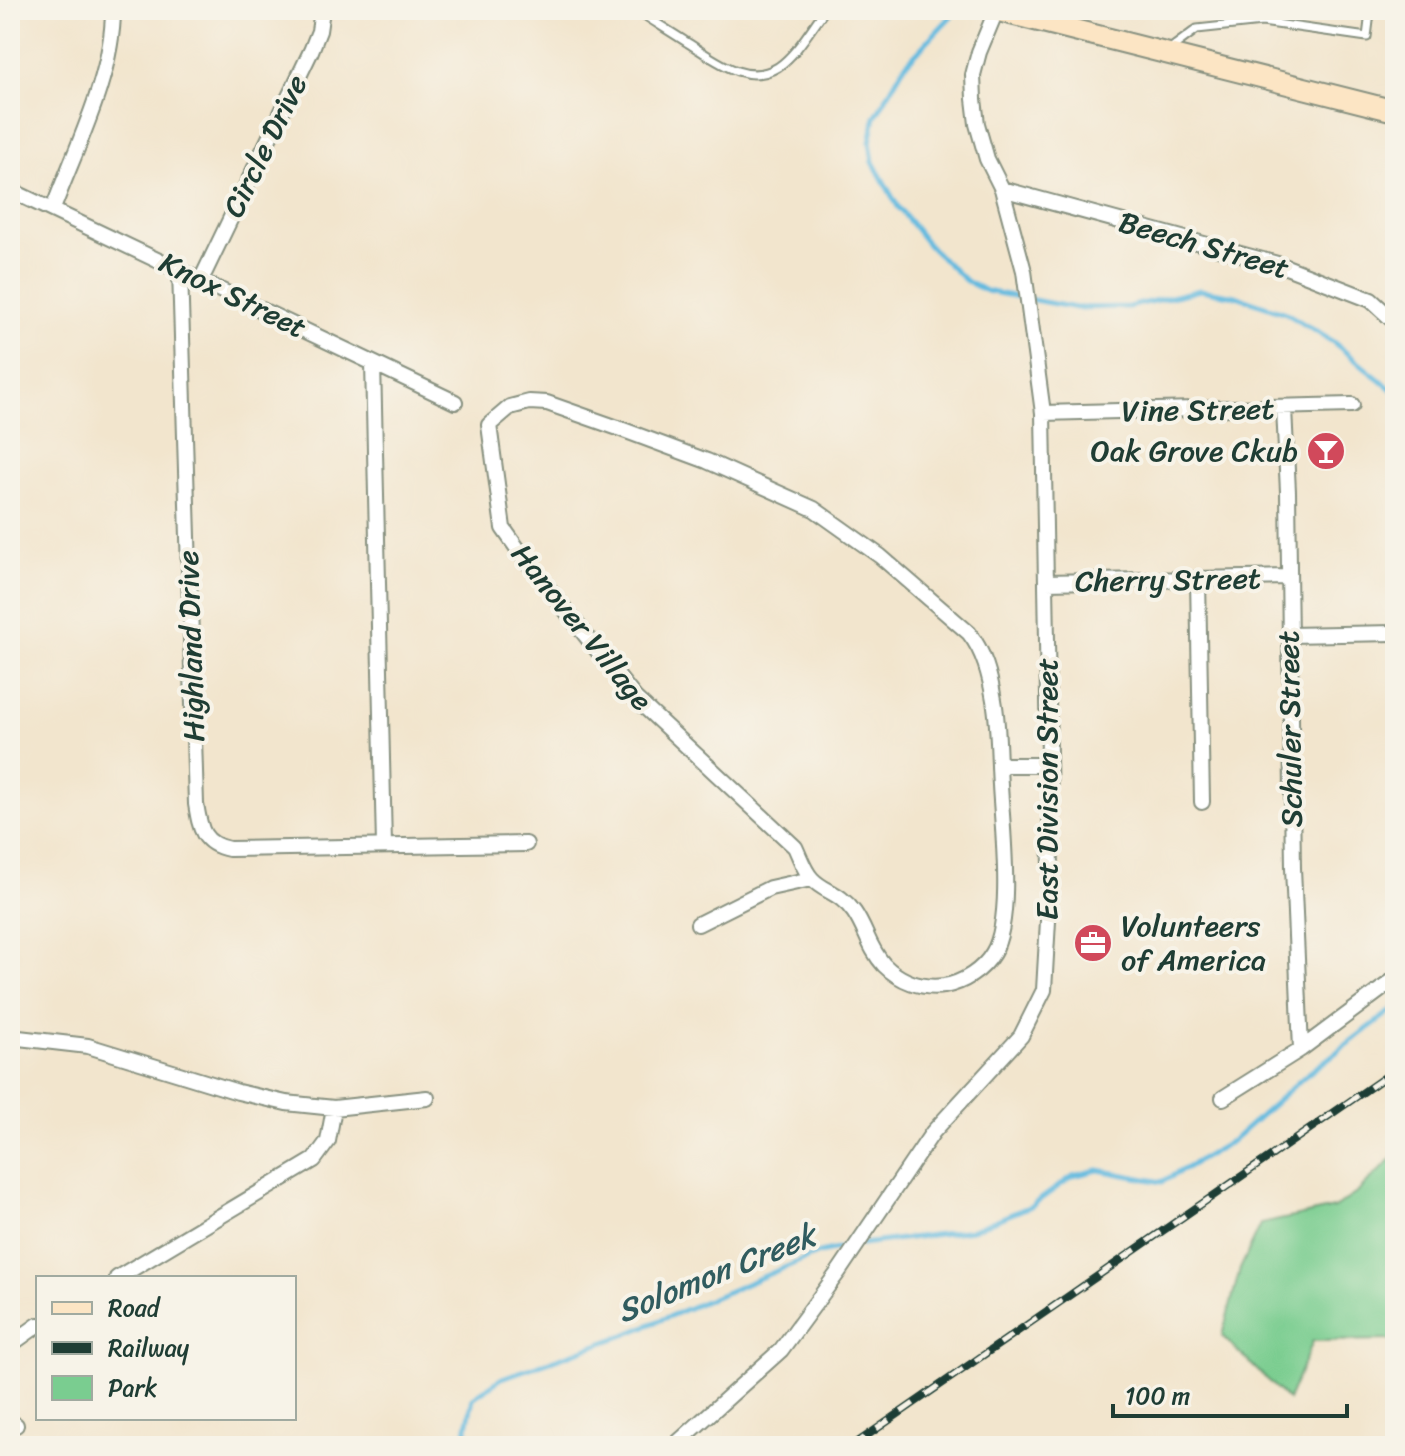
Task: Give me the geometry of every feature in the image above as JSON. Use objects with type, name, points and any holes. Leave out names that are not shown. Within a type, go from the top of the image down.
[{"type":"main road","points":[[996,10],[1395,111]]},
{"type":"street","points":[[53,209],[112,45],[113,10]]},
{"type":"street","name":"Circle Drive","points":[[201,280],[311,51],[319,31],[322,10]]},
{"type":"street","name":"East Division Street","points":[[674,1446],[781,1350],[933,1132],[1021,1036],[1044,990],[1051,869],[1043,413],[1024,271],[1002,189],[987,159],[977,124],[973,75],[996,10]]},
{"type":"street","name":"Beech Street","points":[[1002,189],[1281,265],[1371,300],[1395,322]]},
{"type":"street","name":"Knox Street","points":[[10,190],[455,402]]},
{"type":"street","name":"Highland Drive","points":[[180,270],[196,804],[205,837],[214,846],[229,849],[526,844]]},
{"type":"street","points":[[373,363],[384,846]]},
{"type":"street","name":"Hanover Village","points":[[529,402],[547,403],[707,461],[814,509],[880,556],[947,613],[979,646],[994,698],[1005,889],[1001,935],[993,954],[978,971],[961,982],[920,986],[901,979],[883,964],[871,947],[857,915],[845,900],[811,879],[795,847],[635,698],[503,528],[489,425],[510,407],[529,402]]},
{"type":"street","name":"Vine Street","points":[[1043,413],[1352,405]]},
{"type":"street","name":"Schuler Street","points":[[1284,408],[1293,868],[1301,1049]]},
{"type":"street","name":"Cherry Street","points":[[1046,582],[1289,577]]},
{"type":"street","points":[[1198,579],[1202,802]]},
{"type":"street","points":[[1288,635],[1395,633]]},
{"type":"street","points":[[999,765],[1049,765]]},
{"type":"street","points":[[698,924],[770,888],[811,879]]},
{"type":"street","points":[[1223,1098],[1301,1049],[1395,979]]},
{"type":"street","points":[[10,1037],[88,1046],[238,1092],[286,1103],[334,1108],[427,1098]]},
{"type":"street","points":[[120,1276],[314,1160],[328,1141],[334,1108]]},
{"type":"street","points":[[10,1345],[36,1326]]},
{"type":"lane","points":[[636,10],[719,64],[745,73],[760,73],[776,68],[786,60],[825,10]]},
{"type":"lane","points":[[1166,53],[1197,29],[1262,22],[1367,37],[1370,13],[1365,10]]},
{"type":"green space","points":[[1395,1155],[1395,1340],[1313,1341],[1288,1400],[1222,1336],[1240,1269],[1261,1224],[1334,1208],[1358,1192]]},
{"type":"waterway","name":"Solomon Creek","points":[[957,10],[905,65],[875,117],[870,142],[873,162],[898,207],[929,246],[966,281],[986,291],[1076,308],[1128,307],[1200,290],[1236,296],[1286,313],[1333,342],[1395,392]]},
{"type":"waterway","name":"Solomon Creek","points":[[862,1244],[972,1230],[1031,1206],[1073,1176],[1098,1170],[1162,1182],[1232,1141],[1305,1076],[1395,1008]]},
{"type":"waterway","name":"Solomon Creek","points":[[463,1446],[473,1398],[502,1378],[625,1335],[819,1253],[852,1246]]},
{"type":"railway","points":[[852,1446],[1395,1070]]},
{"type":"place","name":"Oak Grove Ckub","points":[[1326,451]]},
{"type":"place","name":"Volunteers of America","points":[[1093,943]]}]
